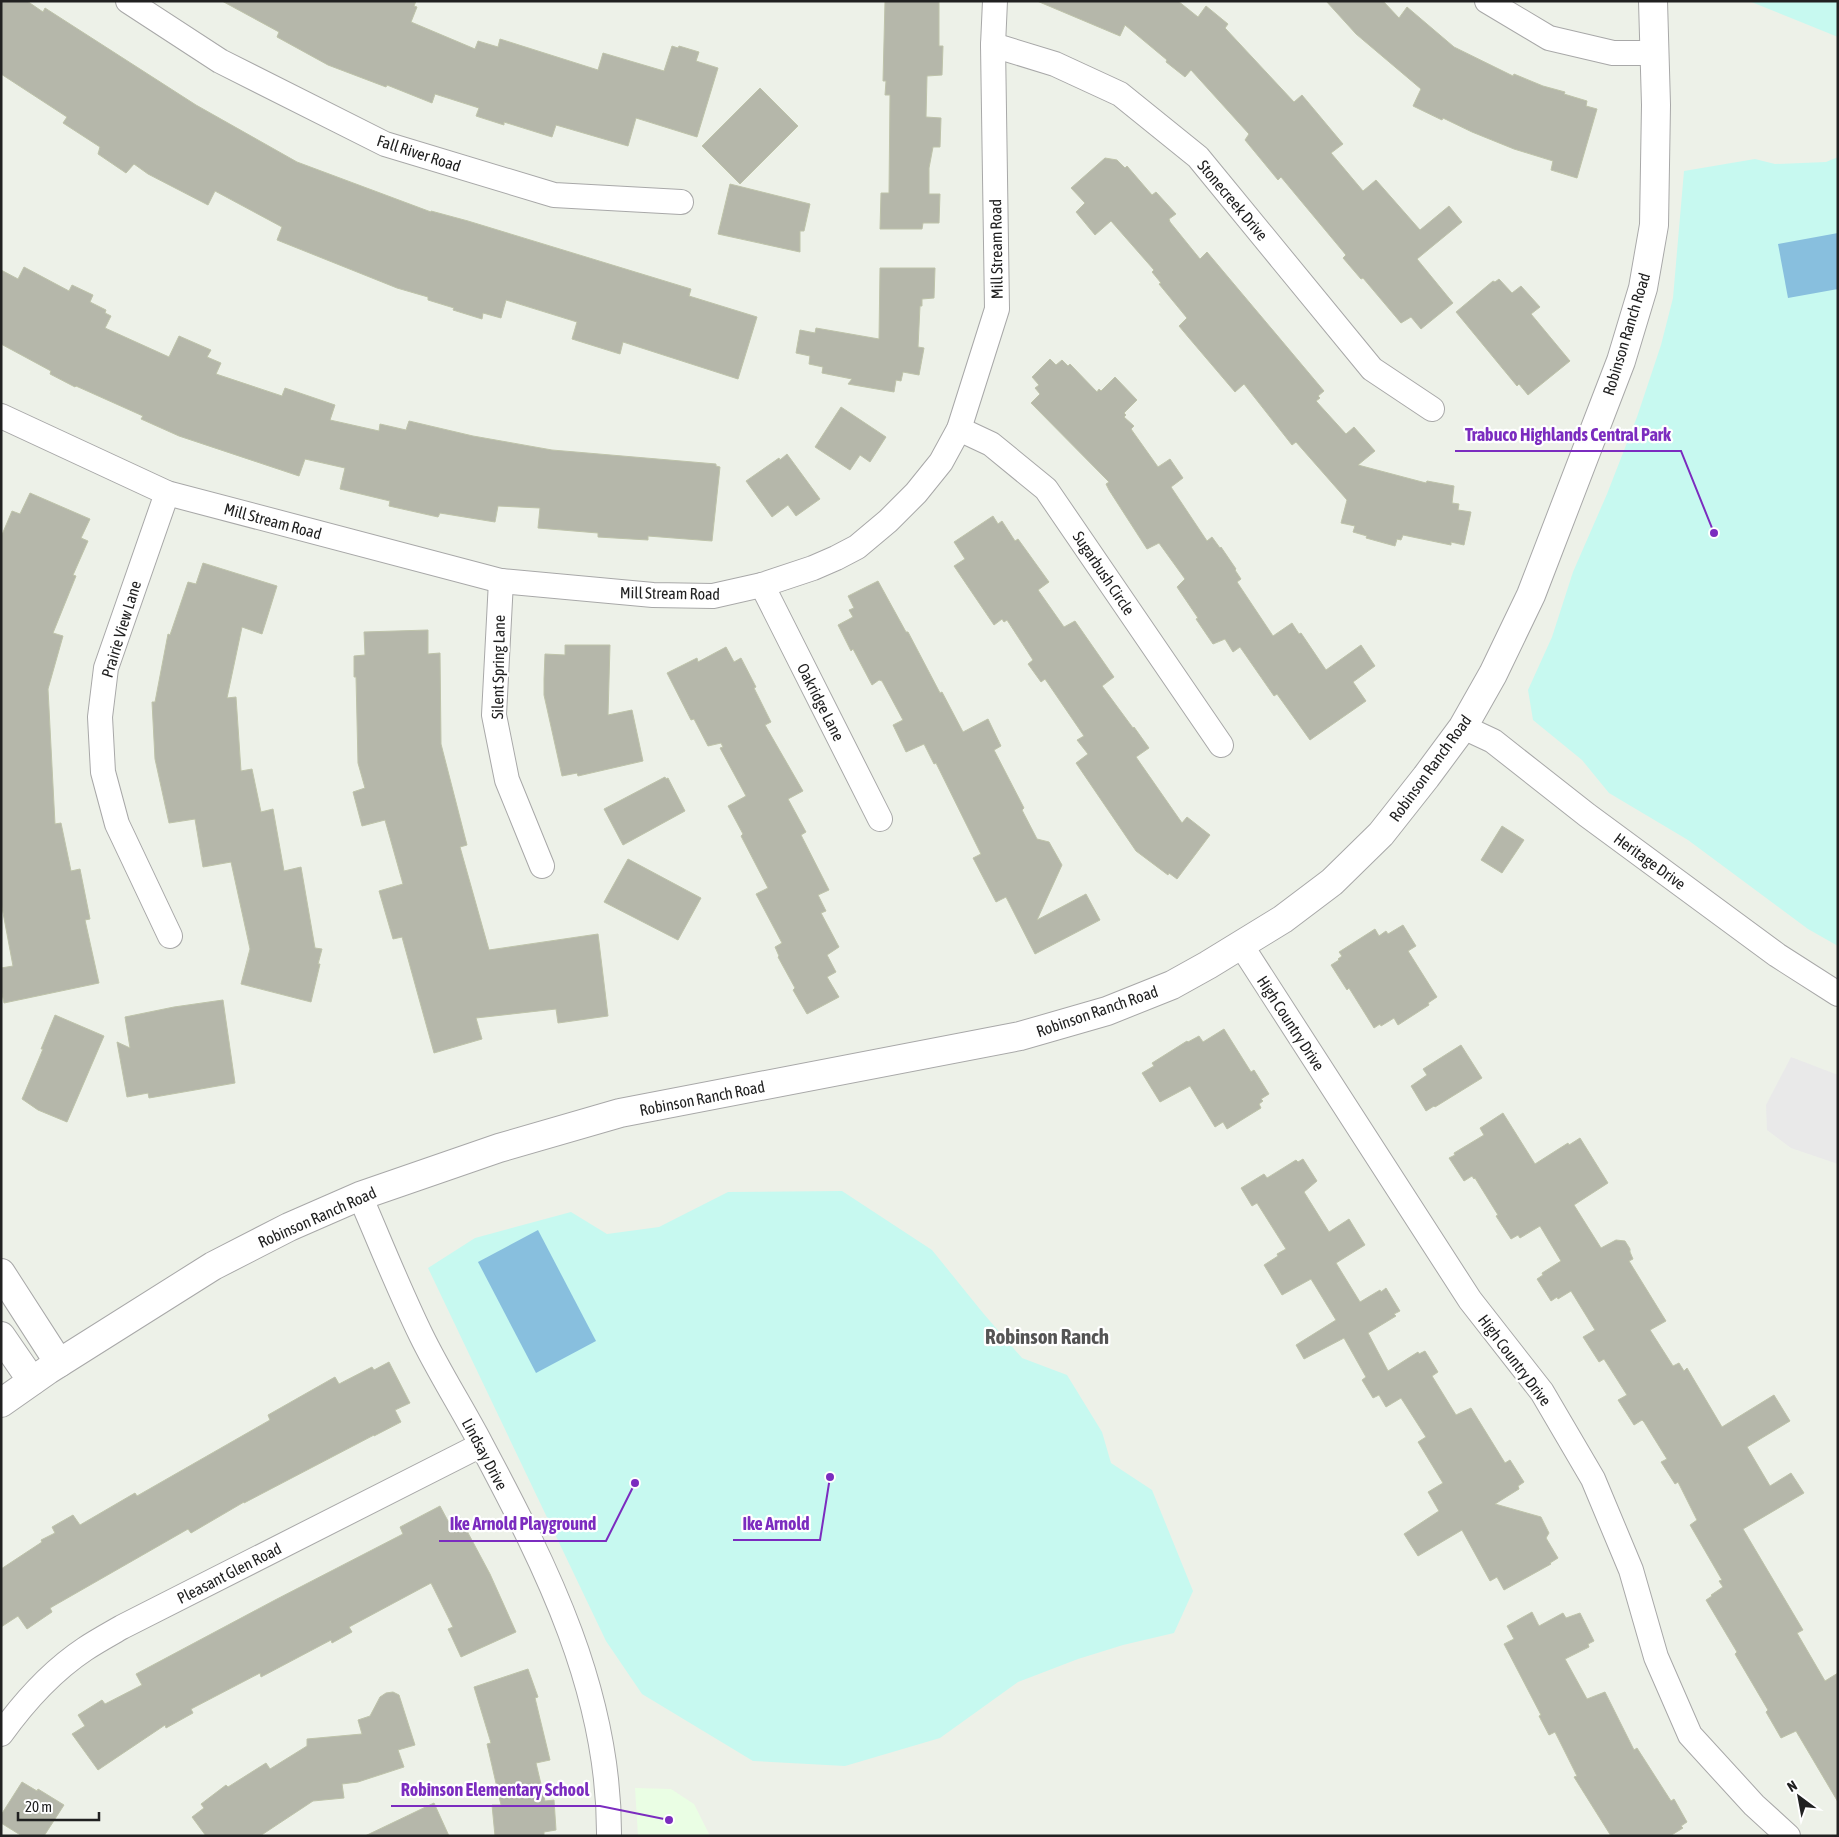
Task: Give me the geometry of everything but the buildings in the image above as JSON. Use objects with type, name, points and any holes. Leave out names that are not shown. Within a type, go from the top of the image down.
[{"type":"street","name":"Fall River Road","points":[[128,1],[220,61],[385,144],[554,195],[682,202]]},
{"type":"street","name":"Mill Stream Road","points":[[1,416],[167,493],[500,581],[653,595],[713,596],[762,585],[813,568],[857,546],[888,521],[916,493],[941,462],[959,429],[997,309],[993,45],[995,1]]},
{"type":"street","points":[[1486,1],[1549,38],[1613,53],[1656,53]]},
{"type":"street","name":"Robinson Ranch Road","points":[[1,1403],[58,1363],[213,1266],[290,1227],[360,1196],[499,1148],[620,1113],[1020,1036],[1107,1011],[1172,985],[1283,918],[1332,882],[1381,834],[1426,777],[1463,727],[1493,674],[1531,595],[1621,362],[1643,288],[1654,226],[1656,53],[1653,1]]},
{"type":"street","name":"Stonecreek Drive","points":[[993,45],[1055,64],[1120,94],[1198,157],[1372,369],[1432,409]]},
{"type":"street","name":"Sugarbush Circle","points":[[959,429],[991,444],[1046,489],[1221,745]]},
{"type":"street","name":"Prairie View Lane","points":[[167,493],[106,668],[100,717],[103,772],[116,824],[170,936]]},
{"type":"street","name":"Silent Spring Lane","points":[[500,581],[494,716],[507,780],[542,866]]},
{"type":"street","name":"Oakridge Lane","points":[[762,585],[880,819]]},
{"type":"street","name":"Heritage Drive","points":[[1463,727],[1493,741],[1587,814],[1769,949],[1838,994]]},
{"type":"street","name":"High Country Drive","points":[[1241,945],[1470,1300],[1542,1392],[1588,1471],[1632,1570],[1656,1657],[1690,1735],[1754,1806],[1788,1836]]},
{"type":"street","name":"Lindsay Drive","points":[[360,1196],[421,1334],[543,1566],[576,1644],[597,1718],[608,1793],[609,1836]]},
{"type":"street","points":[[1,1273],[58,1363]]},
{"type":"street","points":[[1,1336],[32,1381]]},
{"type":"street","name":"Pleasant Glen Road","points":[[1,1734],[46,1680],[84,1650],[122,1627],[481,1445]]},
{"type":"shaded area","points":[[1749,1],[1838,1],[1838,37]]},
{"type":"shaded area","points":[[1838,157],[1838,946],[1808,929],[1688,840],[1609,793],[1582,760],[1533,720],[1528,690],[1552,637],[1573,572],[1607,494],[1637,417],[1661,345],[1673,298],[1684,171],[1755,159],[1775,164],[1826,162]]},
{"type":"shaded area","points":[[1838,233],[1838,289],[1788,298],[1778,244]]},
{"type":"shaded area","points":[[1791,1057],[1838,1075],[1838,1164],[1791,1148],[1767,1130],[1766,1105]]},
{"type":"shaded area","points":[[842,1191],[932,1250],[1022,1358],[1067,1375],[1102,1432],[1111,1463],[1152,1490],[1193,1591],[1174,1633],[1123,1645],[1078,1659],[1018,1682],[940,1738],[845,1766],[753,1761],[642,1694],[606,1641],[428,1268],[475,1238],[571,1212],[607,1234],[659,1227],[728,1192]]},
{"type":"shaded area","points":[[538,1230],[596,1341],[536,1373],[478,1262]]},
{"type":"shaded area","points":[[635,1788],[671,1789],[694,1804],[710,1836],[638,1836]]},
{"type":"place","name":"Trabuco Highlands Central Park","points":[[1714,533]]},
{"type":"place","name":"Ike Arnold","points":[[830,1477]]},
{"type":"place","name":"Ike Arnold Playground","points":[[635,1483]]},
{"type":"place","name":"Robinson Elementary School","points":[[669,1820]]},
{"type":"district","name":"Robinson Ranch","points":[[1047,1336]]}]
